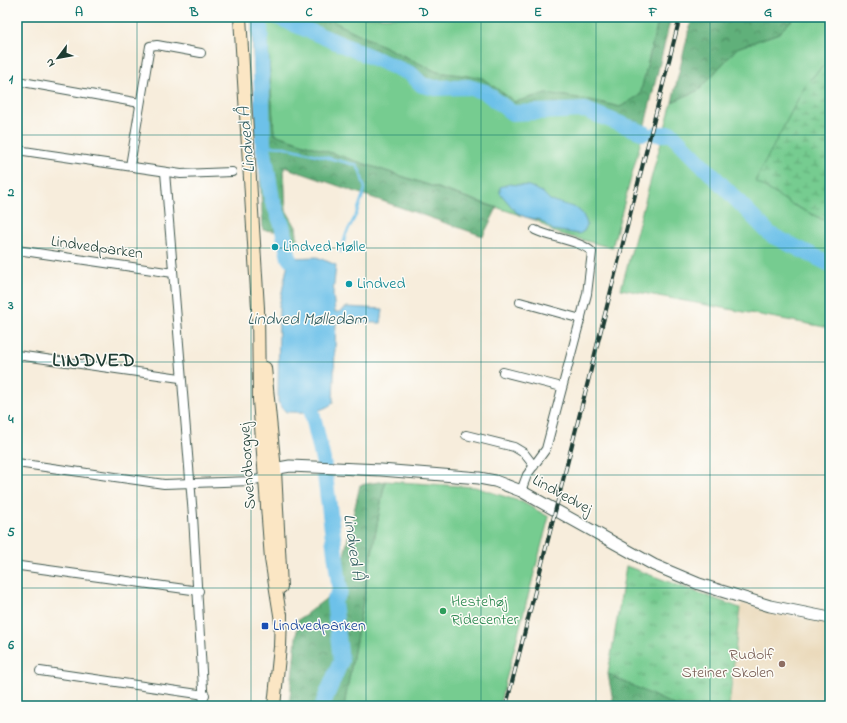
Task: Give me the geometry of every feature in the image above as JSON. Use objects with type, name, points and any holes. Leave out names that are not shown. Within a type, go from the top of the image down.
[{"type":"main road","name":"Svendborgvej","points":[[240,17],[258,308],[259,400],[270,474],[271,559],[281,621],[274,706]]},
{"type":"street","points":[[130,166],[150,46],[157,45],[201,53]]},
{"type":"street","points":[[17,81],[140,103]]},
{"type":"street","points":[[17,150],[181,174],[232,172]]},
{"type":"street","points":[[165,172],[180,378],[191,484],[199,592],[204,706]]},
{"type":"street","points":[[521,491],[527,475],[546,449],[587,294],[592,252],[587,247],[548,236],[535,230]]},
{"type":"street","name":"Lindvedparken","points":[[17,250],[173,273]]},
{"type":"street","points":[[520,302],[581,318]]},
{"type":"street","points":[[17,355],[180,378]]},
{"type":"street","points":[[503,372],[562,387]]},
{"type":"street","points":[[466,435],[514,447],[524,453],[534,466]]},
{"type":"street","points":[[17,462],[164,484],[252,481],[270,474]]},
{"type":"street","name":"Lindvedvej","points":[[270,474],[290,466],[381,470],[479,478],[509,485],[654,565],[699,584],[770,606],[830,618]]},
{"type":"street","points":[[20,566],[199,592]]},
{"type":"street","points":[[40,671],[204,695]]},
{"type":"shaded area","name":"Rudolf Steiner Skolen","points":[[741,603],[785,615],[830,623],[830,706],[729,706]]},
{"type":"green space","points":[[251,17],[330,17],[336,23],[437,72],[482,78],[515,102],[546,93],[590,100],[620,107],[640,95],[659,17],[671,17],[642,137],[585,112],[511,117],[483,95],[423,89],[405,79],[266,18],[274,134],[497,208],[483,236],[284,167],[286,210],[296,227],[298,243],[293,250],[288,248],[285,232],[263,230]]},
{"type":"green space","points":[[330,17],[659,17],[640,95],[620,107],[590,100],[546,93],[515,102],[482,78],[437,72],[336,23]]},
{"type":"green space","points":[[692,17],[795,17],[779,33],[737,48],[699,90],[672,102]]},
{"type":"green space","points":[[795,17],[830,17],[830,59],[806,84],[791,204],[830,223],[830,328],[621,289],[672,102],[699,90],[737,48],[779,33]]},
{"type":"green space","points":[[266,18],[405,79],[423,89],[483,95],[511,117],[585,112],[642,137],[612,248],[553,232],[538,221],[274,134]]},
{"type":"green space","points":[[830,59],[830,223],[791,204],[755,181],[806,84]]},
{"type":"green space","name":"Hestehøj Ridecenter","points":[[385,481],[475,487],[522,502],[549,517],[499,706],[344,706]]},
{"type":"green space","points":[[385,481],[344,706],[289,706],[298,620],[336,591],[360,485]]},
{"type":"green space","points":[[626,566],[740,608],[729,706],[676,706],[608,674]]},
{"type":"green space","points":[[608,674],[676,706],[614,706]]},
{"type":"water","points":[[509,184],[529,186],[542,192],[550,200],[576,208],[582,213],[586,221],[587,225],[584,231],[579,234],[553,230],[540,220],[525,217],[516,212],[500,193],[500,187]]},
{"type":"water","name":"Lindved Mølledam","points":[[317,257],[336,265],[333,294],[335,312],[340,312],[347,307],[383,309],[381,323],[336,322],[333,403],[328,407],[316,411],[286,412],[278,402],[279,306],[289,258]]},
{"type":"waterway","name":"Lindved Å","points":[[260,17],[263,146],[272,199],[282,225],[289,258]]},
{"type":"waterway","points":[[277,17],[411,74],[422,85],[435,88],[468,87],[485,92],[512,113],[585,110],[644,133]]},
{"type":"waterway","points":[[657,134],[672,134],[771,235],[830,264]]},
{"type":"waterway","points":[[263,146],[285,147],[356,165],[360,171],[365,189],[356,215],[346,234],[341,252]]},
{"type":"waterway","name":"Lindved Å","points":[[312,412],[323,460],[340,591],[334,601],[341,661],[322,706]]},
{"type":"waterway","points":[[17,697],[19,706]]},
{"type":"railway","points":[[506,706],[680,17]]},
{"type":"place","name":"Lindved Mølle","points":[[275,247]]},
{"type":"place","name":"Lindved","points":[[349,284]]},
{"type":"place","name":"Hestehøj Ridecenter","points":[[443,611]]},
{"type":"place","name":"Lindvedparken","points":[[265,626]]},
{"type":"place","name":"Rudolf Steiner Skolen","points":[[782,664]]},
{"type":"district","name":"LINDVED","points":[[94,361]]}]
